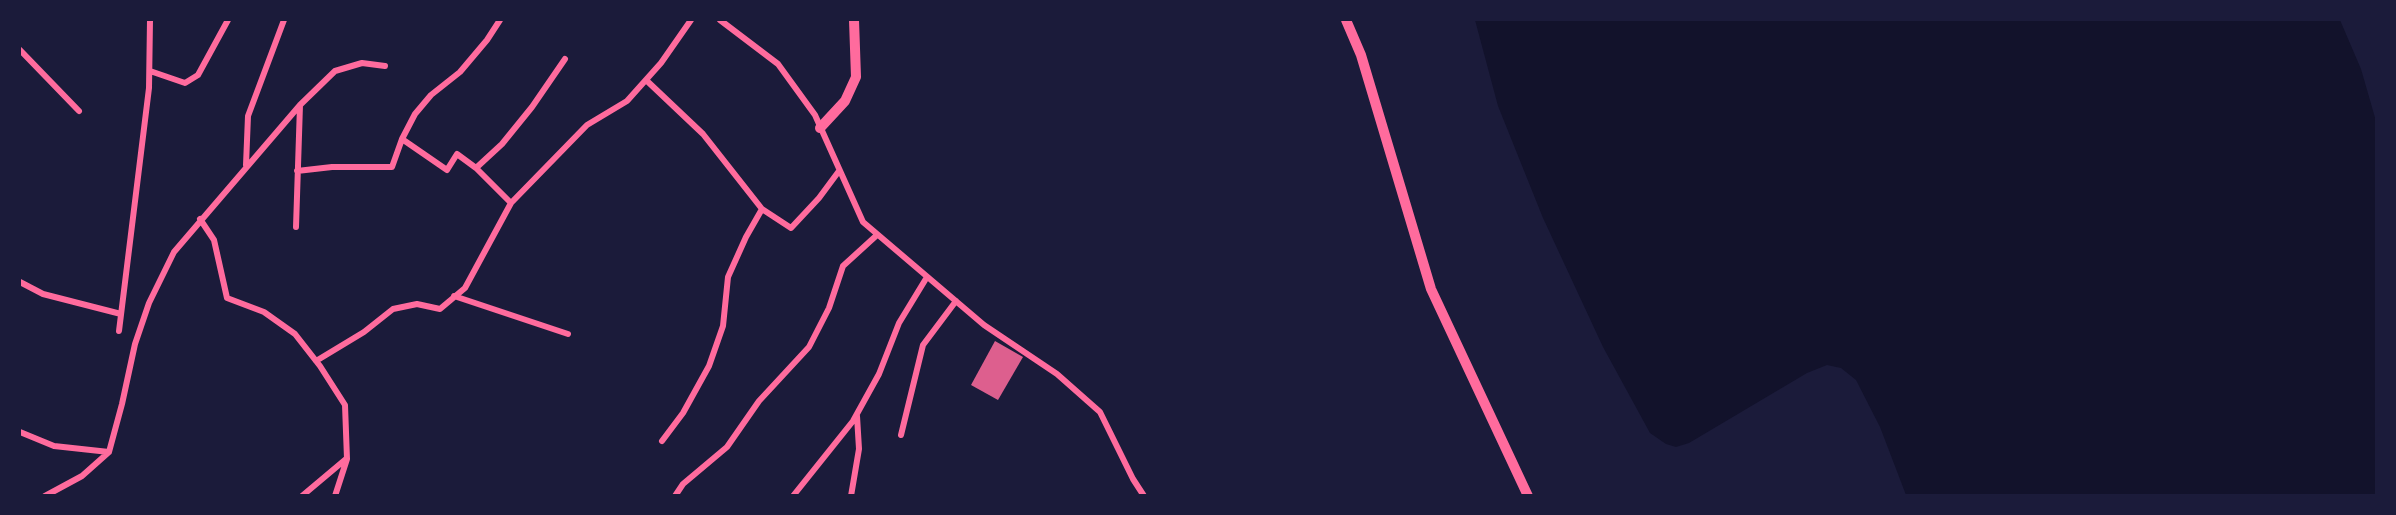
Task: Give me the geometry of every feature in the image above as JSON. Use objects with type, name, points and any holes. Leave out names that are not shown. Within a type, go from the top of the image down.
[{"type":"street","points":[[118,331],[149,88],[150,20]]},
{"type":"street","points":[[150,71],[185,83],[198,75],[228,20]]},
{"type":"street","points":[[246,167],[248,116],[284,20]]},
{"type":"street","points":[[297,171],[332,167],[392,167],[402,139],[416,114],[431,96],[460,72],[487,40],[500,20]]},
{"type":"street","points":[[316,361],[364,332],[393,309],[417,304],[440,309],[465,288],[511,203],[588,125],[627,101],[662,63],[691,20]]},
{"type":"street","points":[[720,20],[778,64],[815,115],[863,222],[984,325],[1057,374],[1100,412],[1133,479],[1144,495]]},
{"type":"street","points":[[820,128],[845,101],[856,77],[854,20]]},
{"type":"street","points":[[1346,20],[1361,54],[1431,289],[1528,495]]},
{"type":"street","points":[[20,50],[79,111]]},
{"type":"street","points":[[476,168],[502,144],[517,126],[565,59]]},
{"type":"street","points":[[45,495],[82,476],[109,452],[135,344],[149,303],[174,252],[200,219],[300,105],[335,72],[363,63],[385,66]]},
{"type":"street","points":[[646,80],[703,134],[762,209],[791,228],[819,198],[839,171]]},
{"type":"street","points":[[296,227],[300,105]]},
{"type":"street","points":[[402,139],[447,171],[457,154],[476,168],[511,203]]},
{"type":"street","points":[[662,441],[683,413],[709,366],[723,326],[728,277],[762,209]]},
{"type":"street","points":[[200,219],[214,240],[226,298],[264,312],[295,334],[345,405],[347,459],[334,495]]},
{"type":"street","points":[[675,495],[683,484],[727,447],[759,400],[809,347],[829,309],[843,266],[877,235]]},
{"type":"street","points":[[793,495],[857,413],[879,374],[899,322],[927,276]]},
{"type":"street","points":[[20,282],[43,294],[121,314]]},
{"type":"street","points":[[454,296],[568,334]]},
{"type":"street","points":[[901,435],[923,345],[956,301]]},
{"type":"street","points":[[850,495],[859,448],[857,413]]},
{"type":"street","points":[[20,432],[54,446],[109,452]]},
{"type":"street","points":[[302,495],[347,459]]},
{"type":"shaded area","points":[[1475,20],[2340,20],[2361,69],[2376,121],[2376,495],[1906,495],[1880,427],[1856,380],[1841,368],[1827,365],[1807,373],[1689,443],[1676,447],[1666,444],[1650,433],[1603,347],[1543,218],[1498,106]]},
{"type":"building","points":[[995,341],[1023,357],[998,400],[971,385]]}]
